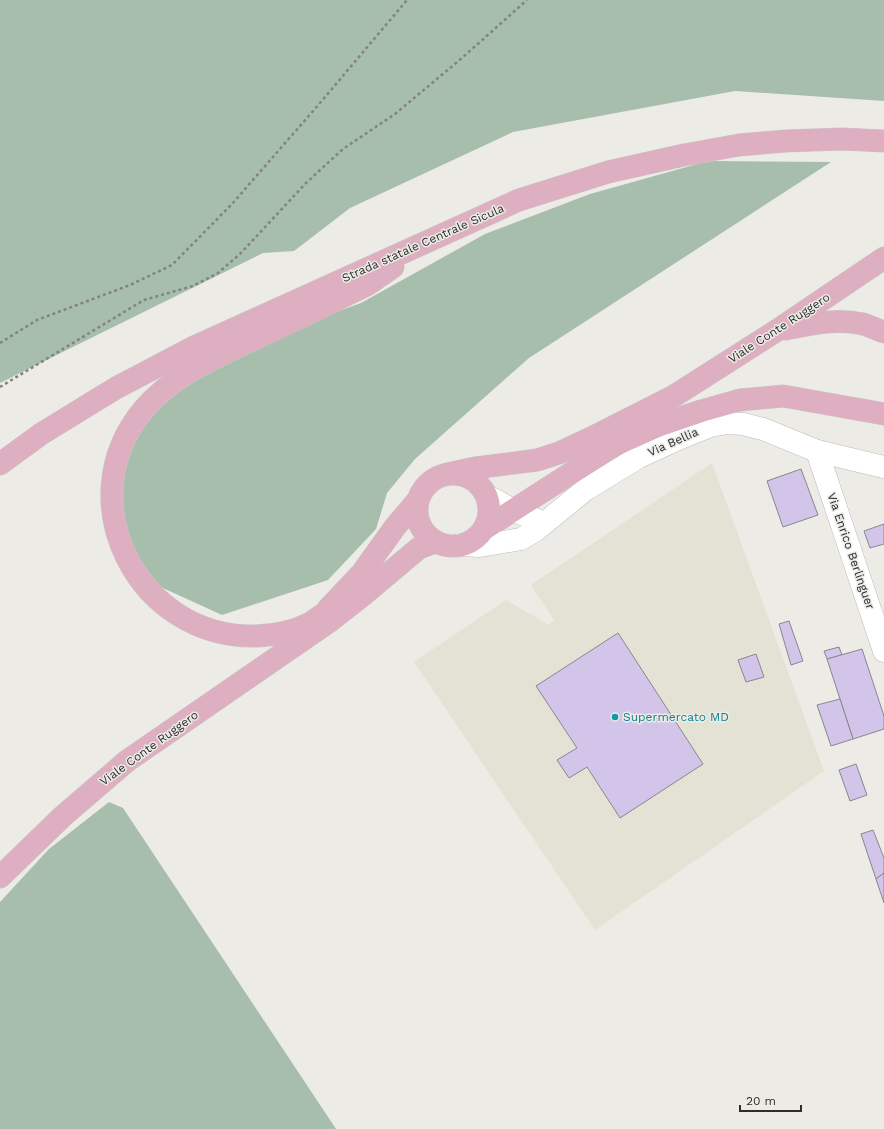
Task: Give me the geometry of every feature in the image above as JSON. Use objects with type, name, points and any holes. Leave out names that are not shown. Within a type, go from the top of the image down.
[{"type":"main road","name":"Strada statale Centrale Sicula","points":[[0,464],[41,434],[116,388],[194,347],[519,200],[608,172],[684,154],[739,145],[786,141],[842,139],[884,141]]},
{"type":"main road","points":[[842,139],[884,147]]},
{"type":"main road","points":[[322,615],[306,625],[283,633],[238,636],[209,630],[184,619],[163,604],[141,583],[128,561],[118,537],[112,506],[113,476],[118,452],[129,430],[144,409],[166,387],[196,367],[367,285],[446,232]]},
{"type":"main road","name":"Viale Conte Ruggero","points":[[674,396],[776,331],[884,258]]},
{"type":"main road","points":[[776,331],[820,322],[845,321],[864,324],[884,332]]},
{"type":"main road","points":[[418,500],[417,512],[420,524],[426,534],[436,542],[448,546],[460,545],[469,542],[484,529],[615,445],[674,396]]},
{"type":"main road","points":[[289,648],[362,573],[395,527],[418,500],[422,491],[437,477],[475,468],[537,460],[559,453],[674,396]]},
{"type":"main road","points":[[615,445],[660,425],[740,400],[783,396],[884,414]]},
{"type":"main road","points":[[447,474],[459,474],[470,478],[479,485],[486,495],[489,506],[488,518],[484,529]]},
{"type":"main road","points":[[289,648],[340,612],[419,548],[436,542]]},
{"type":"main road","name":"Viale Conte Ruggero","points":[[0,876],[63,816],[127,761],[289,648]]},
{"type":"street","name":"Via Bellia","points":[[460,545],[480,546],[521,539],[544,523],[585,490],[639,457],[710,426],[728,423],[743,424],[764,429],[817,451],[884,467]]},
{"type":"street","name":"Via Enrico Berlinguer","points":[[817,451],[884,651]]},
{"type":"street","points":[[486,495],[513,510],[544,523]]},
{"type":"path","points":[[0,343],[37,320],[130,286],[172,265],[232,204],[407,0]]},
{"type":"path","points":[[0,387],[144,300],[193,286],[218,273],[240,254],[306,183],[344,149],[395,114],[462,58],[527,0]]},
{"type":"shaded area","points":[[712,463],[824,771],[595,930],[414,662],[506,600],[549,625],[554,620],[531,585]]},
{"type":"green space","points":[[0,0],[884,0],[884,101],[735,91],[513,132],[350,208],[294,251],[263,253],[0,383]]},
{"type":"green space","points":[[708,161],[831,162],[529,358],[415,459],[387,493],[376,529],[328,580],[222,615],[141,578],[108,499],[141,407],[203,360],[361,303],[485,234],[590,194]]},
{"type":"green space","points":[[109,802],[123,808],[336,1129],[0,1129],[0,902],[49,849]]},
{"type":"building","points":[[801,469],[818,515],[783,527],[767,481]]},
{"type":"building","points":[[884,524],[884,544],[870,548],[864,531]]},
{"type":"building","points":[[789,621],[803,661],[791,665],[779,624]]},
{"type":"building","name":"Supermercato MD","points":[[618,633],[703,764],[620,818],[587,767],[569,778],[557,760],[577,748],[536,686]]},
{"type":"building","points":[[839,647],[842,655],[827,659],[824,651]]},
{"type":"building","points":[[862,649],[884,716],[884,729],[853,739],[827,659]]},
{"type":"building","points":[[756,654],[764,677],[746,682],[738,660]]},
{"type":"building","points":[[840,699],[853,739],[831,746],[817,705]]},
{"type":"building","points":[[856,764],[867,795],[850,801],[839,770]]},
{"type":"building","points":[[873,830],[884,858],[884,873],[876,879],[861,834]]},
{"type":"building","points":[[884,873],[884,903],[876,879]]},
{"type":"place","name":"Supermercato MD","points":[[615,717]]}]
